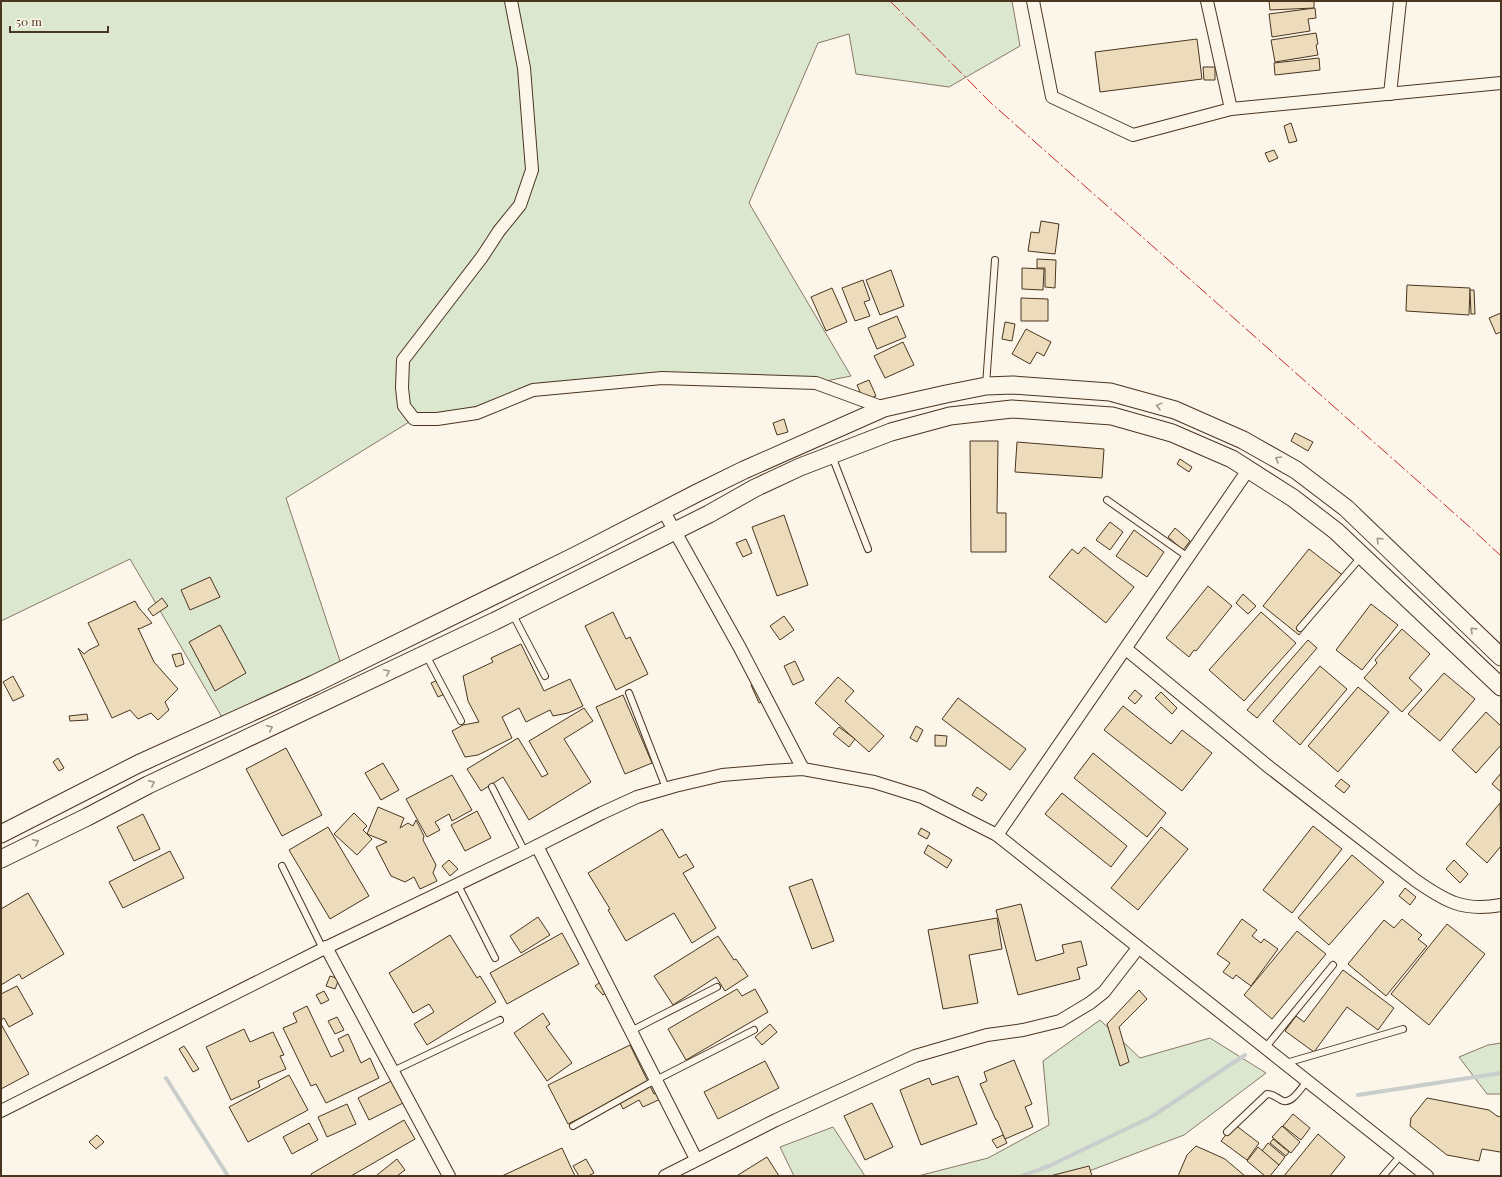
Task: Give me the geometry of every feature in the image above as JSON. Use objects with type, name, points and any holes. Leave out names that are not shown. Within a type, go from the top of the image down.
[{"type":"street","points":[[511,1],[524,68],[532,170],[520,205],[403,360],[402,388],[404,406],[414,419],[437,420],[477,413],[534,390],[662,378],[816,383],[884,408]]},
{"type":"street","points":[[1033,1],[1052,97],[1133,135],[1231,109],[1501,83]]},
{"type":"street","points":[[1207,1],[1231,109]]},
{"type":"street","points":[[1390,94],[1400,1]]},
{"type":"street","points":[[1,834],[138,764],[314,684],[744,470],[884,408],[986,386],[1012,385],[1110,392],[1175,410],[1243,440],[1296,470],[1346,508],[1501,657]]},
{"type":"street","points":[[1,859],[148,785],[512,612],[674,530],[709,514],[755,488],[800,467],[891,432],[950,416],[1012,409],[1112,416],[1172,434],[1232,459],[1293,498],[1336,531],[1501,688]]},
{"type":"street","points":[[997,835],[1248,470]]},
{"type":"street","points":[[663,510],[740,648],[803,770]]},
{"type":"street","points":[[1126,649],[1269,767],[1436,895],[1456,904],[1472,908],[1501,905]]},
{"type":"street","points":[[1,1111],[325,948],[458,885],[637,797],[666,788],[722,775],[769,770],[803,770],[874,782],[922,798],[997,835],[1427,1176]]},
{"type":"street","points":[[537,846],[696,1159]]},
{"type":"street","points":[[325,948],[449,1176]]},
{"type":"street","points":[[665,1176],[696,1159],[776,1120],[916,1056],[987,1035],[1023,1030],[1060,1021],[1090,1003],[1104,992],[1138,948]]},
{"type":"lane","points":[[986,386],[995,260]]},
{"type":"lane","points":[[831,455],[868,549]]},
{"type":"lane","points":[[1107,500],[1188,557]]},
{"type":"lane","points":[[1300,628],[1348,570],[1362,556]]},
{"type":"lane","points":[[512,612],[545,676]]},
{"type":"lane","points":[[425,654],[461,721]]},
{"type":"lane","points":[[629,693],[666,788]]},
{"type":"lane","points":[[492,787],[525,852]]},
{"type":"lane","points":[[282,866],[325,948]]},
{"type":"lane","points":[[458,885],[495,958]]},
{"type":"lane","points":[[1265,1048],[1333,965]]},
{"type":"lane","points":[[631,1032],[717,987]]},
{"type":"lane","points":[[393,1071],[500,1020]]},
{"type":"lane","points":[[1285,1064],[1403,1029]]},
{"type":"lane","points":[[572,1126],[656,1080],[754,1030]]},
{"type":"lane","points":[[1227,1132],[1267,1094],[1271,1094],[1283,1101],[1288,1101],[1307,1081]]},
{"type":"lane","points":[[1383,1176],[1401,1155]]},
{"type":"green space","points":[[1,1],[1012,1],[1020,46],[949,87],[856,74],[849,34],[818,43],[749,203],[851,376],[816,383],[662,378],[534,390],[477,413],[414,419],[286,498],[343,670],[226,724],[130,559],[1,621]]},
{"type":"green space","points":[[1100,1020],[1140,1058],[1210,1038],[1266,1073],[1184,1135],[1076,1176],[918,1176],[988,1158],[1049,1125],[1043,1061]]},
{"type":"green space","points":[[1501,1043],[1501,1094],[1487,1094],[1459,1057],[1488,1045]]},
{"type":"green space","points":[[833,1127],[865,1176],[794,1176],[780,1147]]},
{"type":"building","points":[[1269,1],[1314,1],[1314,8],[1270,10]]},
{"type":"building","points":[[1315,8],[1316,18],[1308,19],[1310,31],[1272,37],[1269,14]]},
{"type":"building","points":[[1316,33],[1318,55],[1275,62],[1271,40]]},
{"type":"building","points":[[1197,39],[1202,79],[1100,92],[1095,52]]},
{"type":"building","points":[[1319,58],[1320,70],[1275,75],[1274,63]]},
{"type":"building","points":[[1203,67],[1215,67],[1215,80],[1204,80]]},
{"type":"building","points":[[1291,123],[1297,141],[1289,143],[1284,126]]},
{"type":"building","points":[[1274,150],[1278,158],[1269,162],[1265,153]]},
{"type":"building","points":[[1041,221],[1059,224],[1055,254],[1028,251],[1031,232],[1039,233]]},
{"type":"building","points":[[1037,259],[1056,260],[1055,288],[1045,287],[1045,268],[1037,268]]},
{"type":"building","points":[[1022,268],[1044,269],[1043,290],[1022,289]]},
{"type":"building","points":[[891,270],[904,306],[880,315],[866,280]]},
{"type":"building","points":[[863,280],[870,300],[864,302],[870,316],[855,321],[842,288]]},
{"type":"building","points":[[1407,285],[1470,288],[1469,315],[1406,311]]},
{"type":"building","points":[[832,288],[847,322],[826,331],[811,297]]},
{"type":"building","points":[[1470,290],[1474,290],[1475,314],[1471,314]]},
{"type":"building","points":[[1021,298],[1048,299],[1048,321],[1021,321]]},
{"type":"building","points":[[1501,313],[1501,332],[1496,334],[1489,318]]},
{"type":"building","points":[[897,316],[906,337],[877,349],[868,328]]},
{"type":"building","points":[[1005,322],[1015,324],[1012,341],[1002,339]]},
{"type":"building","points":[[1026,329],[1051,342],[1044,356],[1037,352],[1030,364],[1012,354]]},
{"type":"building","points":[[903,342],[914,365],[885,378],[874,356]]},
{"type":"building","points":[[869,380],[876,396],[864,401],[857,385]]},
{"type":"building","points":[[784,419],[788,432],[777,435],[773,423]]},
{"type":"building","points":[[1295,433],[1313,442],[1308,451],[1291,441]]},
{"type":"building","points":[[970,441],[998,441],[997,513],[1006,513],[1006,552],[971,552]]},
{"type":"building","points":[[1017,442],[1104,449],[1102,478],[1015,472]]},
{"type":"building","points":[[1180,459],[1192,467],[1189,472],[1177,464]]},
{"type":"building","points":[[784,515],[808,585],[777,596],[752,527]]},
{"type":"building","points":[[1110,522],[1123,532],[1110,550],[1096,540]]},
{"type":"building","points":[[1175,528],[1190,541],[1183,550],[1168,537]]},
{"type":"building","points":[[1134,530],[1164,552],[1147,577],[1116,556]]},
{"type":"building","points":[[746,539],[752,553],[743,557],[736,543]]},
{"type":"building","points":[[1084,547],[1134,587],[1106,623],[1049,577],[1072,549],[1078,554]]},
{"type":"building","points":[[1309,549],[1345,577],[1299,635],[1263,606]]},
{"type":"building","points":[[210,577],[220,597],[190,610],[181,590]]},
{"type":"building","points":[[1208,586],[1232,606],[1196,651],[1194,650],[1189,657],[1166,638]]},
{"type":"building","points":[[1243,594],[1256,606],[1248,614],[1236,603]]},
{"type":"building","points":[[162,598],[168,606],[153,616],[148,609]]},
{"type":"building","points":[[135,601],[152,623],[139,629],[138,628],[154,662],[178,689],[165,702],[169,710],[158,720],[151,713],[138,719],[130,710],[112,718],[78,648],[84,654],[99,645],[88,623]]},
{"type":"building","points":[[1371,604],[1398,625],[1362,670],[1336,650]]},
{"type":"building","points":[[613,612],[626,639],[630,637],[648,674],[616,690],[585,626]]},
{"type":"building","points":[[1261,612],[1296,643],[1244,701],[1209,670]]},
{"type":"building","points":[[784,616],[794,630],[780,640],[770,626]]},
{"type":"building","points":[[220,625],[246,673],[215,691],[189,642]]},
{"type":"building","points":[[1402,629],[1430,654],[1409,678],[1422,690],[1402,712],[1364,678],[1377,663],[1375,660]]},
{"type":"building","points":[[1308,640],[1317,648],[1257,718],[1247,710]]},
{"type":"building","points":[[521,644],[544,691],[570,679],[583,706],[568,713],[553,716],[550,710],[526,722],[519,708],[502,717],[512,738],[478,755],[465,757],[452,731],[463,725],[479,722],[468,701],[463,676],[493,662],[491,658]]},
{"type":"building","points":[[181,653],[184,664],[176,667],[172,655]]},
{"type":"building","points":[[795,661],[804,680],[793,685],[784,666]]},
{"type":"building","points":[[1320,666],[1347,689],[1300,745],[1273,721]]},
{"type":"building","points":[[1444,673],[1475,699],[1440,741],[1408,714]]},
{"type":"building","points":[[13,676],[24,696],[13,701],[3,682]]},
{"type":"building","points":[[838,677],[854,691],[845,701],[884,736],[869,752],[815,703]]},
{"type":"building","points":[[440,679],[447,693],[438,697],[431,683]]},
{"type":"building","points":[[760,681],[768,700],[759,703],[751,685]]},
{"type":"building","points":[[1358,687],[1389,712],[1338,772],[1308,746]]},
{"type":"building","points":[[1135,690],[1142,696],[1135,704],[1128,698]]},
{"type":"building","points":[[1161,692],[1177,708],[1172,714],[1155,698]]},
{"type":"building","points":[[623,695],[652,763],[625,774],[596,707]]},
{"type":"building","points":[[958,698],[1026,749],[1010,770],[942,719]]},
{"type":"building","points":[[1123,706],[1171,744],[1182,730],[1212,753],[1182,791],[1104,730]]},
{"type":"building","points":[[584,708],[593,721],[564,739],[591,782],[529,820],[503,777],[481,791],[467,769],[518,738],[542,777],[548,774],[529,741]]},
{"type":"building","points":[[1486,712],[1501,726],[1501,745],[1476,773],[1452,750]]},
{"type":"building","points":[[87,714],[88,720],[70,721],[69,716]]},
{"type":"building","points":[[916,726],[923,730],[917,742],[910,738]]},
{"type":"building","points":[[839,727],[855,739],[849,747],[833,734]]},
{"type":"building","points":[[935,735],[947,736],[946,746],[935,746]]},
{"type":"building","points":[[286,748],[322,815],[282,836],[246,769]]},
{"type":"building","points":[[1093,753],[1166,813],[1147,837],[1074,778]]},
{"type":"building","points":[[58,758],[64,768],[59,771],[53,762]]},
{"type":"building","points":[[383,763],[399,790],[381,800],[365,773]]},
{"type":"building","points":[[1501,773],[1501,792],[1492,784]]},
{"type":"building","points":[[452,775],[472,810],[452,821],[449,814],[435,822],[440,830],[427,837],[406,799]]},
{"type":"building","points":[[1341,779],[1350,786],[1344,793],[1335,786]]},
{"type":"building","points":[[977,787],[987,794],[982,801],[972,795]]},
{"type":"building","points":[[1062,793],[1127,846],[1111,867],[1045,814]]},
{"type":"building","points":[[1500,803],[1501,846],[1487,863],[1466,844]]},
{"type":"building","points":[[378,807],[404,818],[400,828],[408,823],[413,826],[416,820],[424,836],[423,840],[436,865],[433,873],[437,881],[420,889],[414,877],[405,882],[391,876],[376,847],[387,842],[367,834]]},
{"type":"building","points":[[477,811],[491,838],[465,851],[451,825]]},
{"type":"building","points":[[354,813],[367,826],[363,830],[372,839],[357,855],[334,834]]},
{"type":"building","points":[[143,814],[160,849],[134,861],[117,827]]},
{"type":"building","points":[[1313,826],[1342,849],[1292,913],[1263,890]]},
{"type":"building","points":[[328,827],[369,896],[330,919],[289,850]]},
{"type":"building","points":[[1161,827],[1188,849],[1138,910],[1111,888]]},
{"type":"building","points":[[921,828],[930,833],[927,839],[918,834]]},
{"type":"building","points":[[662,829],[679,858],[686,854],[694,867],[683,873],[716,928],[692,943],[674,913],[626,941],[608,910],[610,909],[588,873]]},
{"type":"building","points":[[928,845],[952,860],[947,868],[924,853]]},
{"type":"building","points":[[170,851],[184,878],[123,908],[109,882]]},
{"type":"building","points":[[1352,855],[1384,882],[1329,945],[1298,918]]},
{"type":"building","points":[[449,860],[458,869],[450,876],[442,866]]},
{"type":"building","points":[[1454,860],[1468,874],[1460,883],[1446,869]]},
{"type":"building","points":[[812,879],[834,941],[812,949],[789,887]]},
{"type":"building","points":[[1405,888],[1416,897],[1410,905],[1399,896]]},
{"type":"building","points":[[28,893],[64,954],[22,979],[19,974],[1,985],[1,909]]},
{"type":"building","points":[[1021,904],[1036,961],[1064,953],[1062,945],[1081,941],[1087,965],[1077,968],[1080,979],[1018,995],[996,910]]},
{"type":"building","points":[[538,917],[550,935],[521,953],[510,936]]},
{"type":"building","points":[[997,918],[1002,949],[969,955],[978,1003],[943,1009],[928,930]]},
{"type":"building","points":[[1242,919],[1257,930],[1252,936],[1261,943],[1264,939],[1278,949],[1251,986],[1236,975],[1233,979],[1223,972],[1230,963],[1217,954]]},
{"type":"building","points":[[1402,919],[1422,935],[1418,939],[1427,946],[1386,996],[1348,964],[1384,920],[1394,928]]},
{"type":"building","points":[[1447,924],[1485,954],[1429,1025],[1391,994]]},
{"type":"building","points":[[1297,931],[1326,954],[1272,1019],[1244,995]]},
{"type":"building","points":[[562,933],[579,964],[507,1004],[490,973]]},
{"type":"building","points":[[450,935],[477,978],[480,976],[496,1002],[427,1045],[414,1024],[434,1012],[429,1004],[413,1013],[389,973]]},
{"type":"building","points":[[718,936],[734,960],[736,959],[748,976],[725,991],[716,977],[673,1005],[654,976]]},
{"type":"building","points":[[1343,970],[1394,1008],[1378,1030],[1347,1007],[1314,1052],[1285,1031],[1296,1016],[1304,1022]]},
{"type":"building","points":[[330,976],[339,979],[335,989],[326,986]]},
{"type":"building","points":[[605,978],[612,988],[603,995],[595,986]]},
{"type":"building","points":[[17,986],[33,1014],[9,1027],[4,1018],[1,1020],[1,994]]},
{"type":"building","points":[[737,989],[742,996],[755,989],[768,1012],[686,1060],[668,1029]]},
{"type":"building","points":[[1139,990],[1147,999],[1119,1027],[1129,1062],[1120,1066],[1107,1024]]},
{"type":"building","points":[[324,991],[329,1000],[321,1004],[316,995]]},
{"type":"building","points":[[307,1006],[331,1057],[344,1051],[338,1039],[348,1034],[361,1063],[370,1058],[379,1078],[326,1103],[316,1084],[311,1086],[283,1028],[297,1022],[293,1013]]},
{"type":"building","points":[[543,1013],[550,1024],[546,1027],[572,1063],[547,1081],[514,1033]]},
{"type":"building","points":[[337,1017],[344,1030],[335,1034],[328,1021]]},
{"type":"building","points":[[1,1024],[29,1074],[1,1089]]},
{"type":"building","points":[[770,1024],[777,1032],[762,1045],[755,1037]]},
{"type":"building","points":[[244,1029],[250,1042],[273,1032],[284,1055],[280,1056],[286,1069],[258,1081],[260,1087],[231,1100],[206,1047]]},
{"type":"building","points":[[630,1045],[654,1094],[661,1090],[665,1097],[643,1107],[639,1100],[623,1109],[618,1099],[568,1124],[548,1085]]},
{"type":"building","points":[[184,1046],[199,1069],[193,1072],[179,1049]]},
{"type":"building","points":[[1014,1060],[1032,1104],[1025,1107],[1033,1127],[1005,1139],[980,1084],[987,1081],[984,1072]]},
{"type":"building","points":[[765,1061],[779,1088],[718,1119],[704,1092]]},
{"type":"building","points":[[289,1075],[308,1110],[248,1142],[229,1107]]},
{"type":"building","points":[[958,1076],[977,1124],[921,1145],[900,1090],[929,1078],[932,1085]]},
{"type":"building","points":[[395,1079],[407,1101],[369,1120],[358,1098]]},
{"type":"building","points":[[1427,1098],[1489,1110],[1501,1117],[1501,1151],[1482,1149],[1479,1161],[1447,1155],[1410,1126],[1411,1118]]},
{"type":"building","points":[[872,1103],[893,1147],[865,1160],[844,1116]]},
{"type":"building","points":[[347,1104],[356,1124],[327,1137],[318,1117]]},
{"type":"building","points":[[1293,1114],[1310,1128],[1301,1140],[1283,1126]]},
{"type":"building","points":[[404,1120],[415,1139],[351,1176],[312,1176],[311,1174]]},
{"type":"building","points":[[309,1123],[318,1140],[292,1154],[283,1137]]},
{"type":"building","points":[[1234,1124],[1259,1143],[1247,1160],[1221,1141]]},
{"type":"building","points":[[1282,1126],[1300,1142],[1291,1153],[1272,1137]]},
{"type":"building","points":[[1318,1134],[1345,1157],[1330,1176],[1284,1176]]},
{"type":"building","points":[[97,1135],[104,1142],[96,1149],[89,1142]]},
{"type":"building","points":[[1003,1135],[1007,1143],[997,1148],[992,1140]]},
{"type":"building","points":[[1273,1139],[1289,1152],[1286,1156],[1270,1143]]},
{"type":"building","points":[[1268,1143],[1285,1157],[1279,1165],[1262,1151]]},
{"type":"building","points":[[1196,1146],[1225,1159],[1245,1176],[1178,1176],[1187,1155]]},
{"type":"building","points":[[1258,1147],[1279,1165],[1270,1176],[1265,1176],[1247,1161]]},
{"type":"building","points":[[562,1148],[575,1176],[502,1176]]},
{"type":"building","points":[[767,1157],[779,1176],[738,1175]]},
{"type":"building","points":[[397,1159],[405,1170],[397,1176],[377,1176],[377,1175]]},
{"type":"building","points":[[586,1159],[594,1173],[588,1176],[579,1176],[573,1166]]},
{"type":"building","points":[[1089,1166],[1092,1176],[1050,1176]]},
{"type":"waterway","points":[[1022,1176],[1049,1166],[1151,1117],[1245,1055]]},
{"type":"waterway","points":[[1358,1095],[1501,1073]]},
{"type":"waterway","points":[[166,1078],[228,1176]]},
{"type":"power","points":[[890,1],[991,103],[1501,556]]}]
